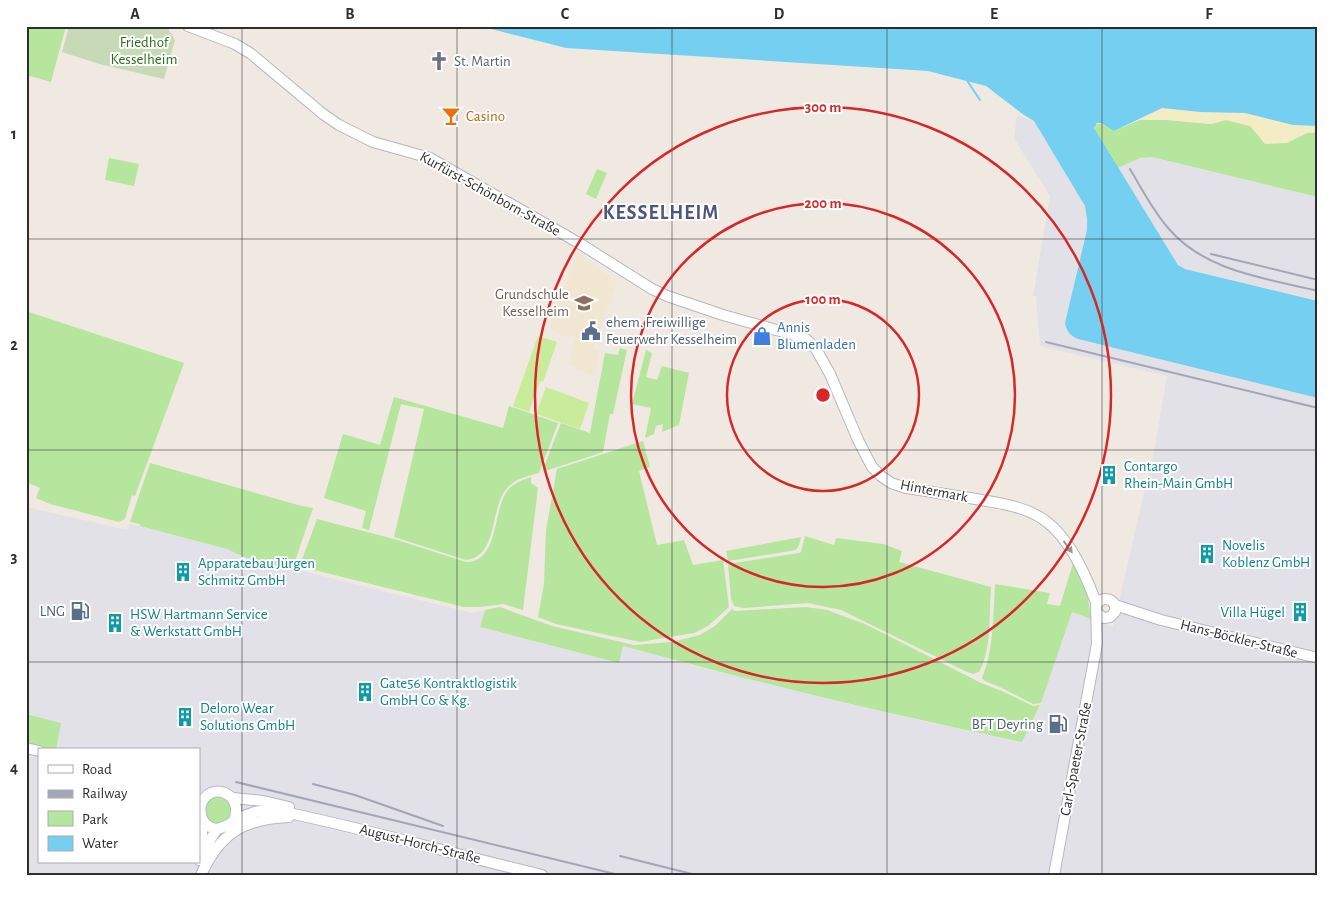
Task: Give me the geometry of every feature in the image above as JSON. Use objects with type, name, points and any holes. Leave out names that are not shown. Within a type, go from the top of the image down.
[{"type":"main road","name":"Kurfürst-Schönborn-Straße","points":[[188,26],[235,44],[250,53],[322,114],[338,125],[373,142],[430,158],[579,243],[652,289],[723,315],[805,338]]},
{"type":"main road","name":"Hintermark","points":[[805,338],[816,349],[830,374],[865,456],[881,476],[891,483],[906,488],[1019,508],[1048,522],[1070,549],[1085,574],[1097,608]]},
{"type":"main road","points":[[1106,599],[1112,601],[1112,613],[1101,617],[1097,608],[1106,599]]},
{"type":"main road","name":"Carl-Spaeter-Straße","points":[[1054,875],[1097,644],[1097,608]]},
{"type":"main road","name":"Carl-Spaeter-Straße","points":[[1097,644],[1112,613]]},
{"type":"main road","name":"Hans-Böckler-Straße","points":[[1112,613],[1161,620],[1318,658]]},
{"type":"main road","name":"August-Horch-Straße","points":[[200,812],[203,801],[202,795],[224,792],[233,798],[285,805],[327,820]]},
{"type":"main road","points":[[233,798],[237,808],[234,820]]},
{"type":"main road","name":"August-Horch-Straße","points":[[217,829],[223,828],[234,820],[254,812],[276,810],[327,820],[542,875]]},
{"type":"main road","points":[[199,875],[210,840],[217,829],[209,826],[200,812]]},
{"type":"main road","points":[[199,875],[216,848],[232,832],[242,826],[262,819],[302,816]]},
{"type":"shaded area","points":[[1017,115],[1034,121],[1086,209],[1087,230],[1065,323],[1066,327],[1078,339],[1318,398],[1318,875],[26,875],[26,751],[38,754],[38,864],[200,864],[200,748],[56,748],[61,723],[26,714],[26,667],[28,659],[26,658],[27,507],[127,530],[129,524],[140,526],[227,549],[244,557],[297,571],[472,613],[485,610],[480,627],[618,663],[623,646],[711,670],[922,721],[1022,742],[1041,703],[1072,612],[1113,627],[1155,446],[1167,376],[1040,346],[1036,296],[1033,296],[1050,196],[1014,138]]},
{"type":"shaded area","points":[[1152,157],[1318,197],[1318,301],[1185,269],[1178,265],[1118,168],[1140,158]]},
{"type":"shaded area","name":"Grundschule Kesselheim","points":[[578,251],[584,255],[583,258],[617,281],[593,348],[599,352],[594,376],[568,364],[577,336],[559,335],[550,327]]},
{"type":"green space","points":[[26,26],[66,26],[51,82],[26,75]]},
{"type":"green space","name":"Friedhof Kesselheim","points":[[69,26],[167,27],[175,40],[164,79],[99,64],[62,52]]},
{"type":"green space","points":[[1140,120],[1167,120],[1211,124],[1226,120],[1250,126],[1286,143],[1307,133],[1318,132],[1318,197],[1152,157],[1140,158],[1118,168],[1095,131],[1095,125],[1101,123],[1114,131]]},
{"type":"green space","points":[[109,158],[139,164],[134,186],[105,180]]},
{"type":"green space","points":[[597,169],[607,173],[596,199],[586,194]]},
{"type":"green space","points":[[26,311],[184,363],[135,496],[132,495],[125,519],[119,522],[50,504],[36,498],[40,488],[26,482]]},
{"type":"green space","points":[[538,336],[557,342],[543,382],[540,381],[529,412],[513,406]]},
{"type":"green space","points":[[620,348],[627,350],[613,414],[610,414],[603,452],[542,472],[561,423],[590,433],[605,353],[618,355]]},
{"type":"green space","points":[[646,350],[652,353],[646,377],[657,380],[662,366],[689,373],[679,425],[662,432],[663,424],[656,426],[654,434],[645,438],[651,408],[632,404]]},
{"type":"green space","points":[[546,387],[589,403],[580,429],[536,414]]},
{"type":"green space","points":[[394,397],[503,428],[509,406],[558,423],[539,473],[515,482],[502,495],[489,541],[477,557],[466,560],[394,537],[424,409],[401,404],[369,530],[362,528],[366,511],[324,498],[343,434],[380,445]]},
{"type":"green space","points":[[643,441],[650,467],[639,471],[657,545],[684,540],[693,565],[723,560],[729,607],[708,626],[694,633],[640,642],[556,624],[538,617],[544,584],[546,530],[557,469]]},
{"type":"green space","points":[[150,463],[313,508],[294,564],[289,563],[287,569],[244,557],[227,549],[130,522]]},
{"type":"green space","points":[[531,477],[531,483],[538,488],[523,610],[503,604],[464,607],[300,565],[317,519],[394,539],[466,562],[477,560],[485,553],[490,544],[499,509],[508,490]]},
{"type":"green space","points":[[805,536],[834,545],[836,538],[883,544],[902,551],[899,562],[991,587],[988,642],[979,672],[973,674],[965,671],[841,610],[808,603],[744,608],[734,606],[731,599],[728,564],[799,553],[801,552]]},
{"type":"green space","points":[[801,537],[796,550],[728,561],[726,551]]},
{"type":"green space","points":[[1074,560],[1087,592],[1091,619],[1072,612],[1041,703],[1033,704],[985,681],[982,678],[991,644],[995,584],[1050,593],[1047,604],[1060,606]]},
{"type":"green space","points":[[500,607],[552,626],[634,645],[672,642],[700,635],[715,626],[732,609],[735,611],[806,607],[827,610],[865,624],[981,683],[1033,706],[1040,705],[1022,742],[822,697],[623,646],[619,663],[480,627],[485,610]]},
{"type":"green space","points":[[26,714],[61,723],[56,748],[38,748],[26,745]]},
{"type":"green space","points":[[218,797],[228,800],[231,810],[228,820],[218,823],[208,820],[205,810],[208,800]]},
{"type":"sand","points":[[1162,108],[1200,112],[1245,113],[1293,125],[1318,126],[1318,132],[1307,133],[1286,143],[1265,144],[1250,126],[1226,120],[1211,124],[1167,120],[1140,120]]},
{"type":"water","points":[[479,26],[1318,26],[1318,126],[1293,125],[1245,113],[1200,112],[1162,108],[1114,131],[1101,123],[1097,123],[1094,128],[1178,265],[1185,269],[1318,301],[1318,398],[1075,338],[1067,330],[1065,323],[1087,230],[1085,206],[1034,121],[986,86],[928,71],[566,48]]},
{"type":"waterway","points":[[966,79],[980,100]]},
{"type":"railway","points":[[1130,169],[1163,222],[1184,243],[1201,255],[1238,271],[1318,291]]},
{"type":"railway","points":[[1211,254],[1318,280]]},
{"type":"railway","points":[[1046,342],[1318,408]]},
{"type":"railway","points":[[236,782],[619,875]]},
{"type":"railway","points":[[313,784],[355,795],[443,826]]},
{"type":"railway","points":[[620,856],[696,875]]},
{"type":"place","name":"St. Martin","points":[[439,61]]},
{"type":"place","name":"Casino","points":[[451,116]]},
{"type":"place","name":"Grundschule Kesselheim","points":[[584,303]]},
{"type":"place","name":"ehem. Freiwillige Feuerwehr Kesselheim","points":[[591,331]]},
{"type":"place","name":"Annis Blumenladen","points":[[762,336]]},
{"type":"place","name":"Contargo Rhein-Main GmbH","points":[[1109,475]]},
{"type":"place","name":"Novelis Koblenz GmbH","points":[[1207,554]]},
{"type":"place","name":"Apparatebau Jürgen Schmitz GmbH","points":[[183,572]]},
{"type":"place","name":"LNG","points":[[80,611]]},
{"type":"place","name":"Villa Hügel","points":[[1300,612]]},
{"type":"place","name":"HSW Hartmann Service & Werkstatt GmbH","points":[[115,623]]},
{"type":"place","name":"Gate56 Kontraktlogistik GmbH Co & Kg.","points":[[365,692]]},
{"type":"place","name":"Deloro Wear Solutions GmbH","points":[[185,717]]},
{"type":"place","name":"BFT Deyring","points":[[1058,724]]},
{"type":"district","name":"KESSELHEIM","points":[[661,213]]}]
